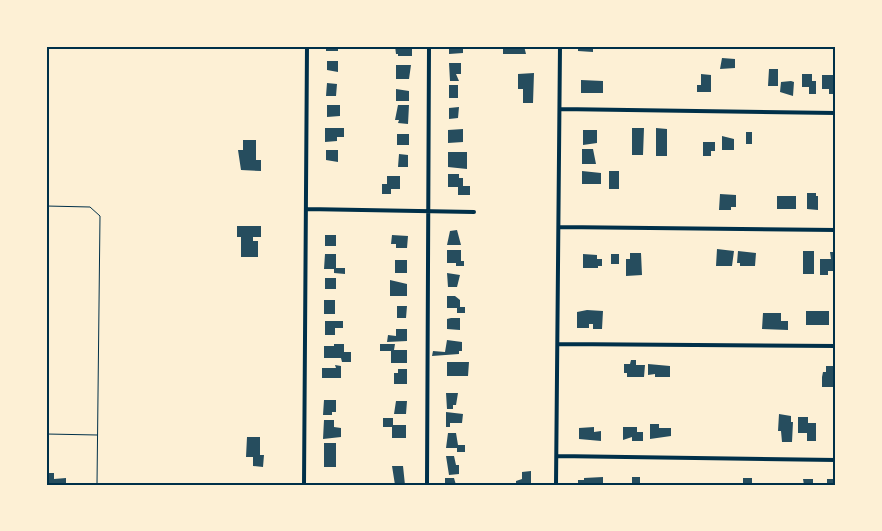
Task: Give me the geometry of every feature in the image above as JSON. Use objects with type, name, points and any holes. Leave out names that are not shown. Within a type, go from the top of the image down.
[{"type":"street","points":[[304,485],[307,46]]},
{"type":"street","points":[[427,485],[429,46]]},
{"type":"street","points":[[556,485],[560,46]]},
{"type":"street","points":[[560,110],[836,113]]},
{"type":"street","points":[[306,209],[474,212]]},
{"type":"street","points":[[559,227],[836,230]]},
{"type":"street","points":[[558,344],[836,346]]},
{"type":"street","points":[[557,456],[836,460]]},
{"type":"path","points":[[46,206],[90,207],[100,216],[97,485]]},
{"type":"path","points":[[46,434],[98,435]]},
{"type":"building","points":[[326,46],[338,46],[338,51],[326,51]]},
{"type":"building","points":[[395,46],[412,46],[412,56],[398,56]]},
{"type":"building","points":[[449,46],[470,46],[470,49],[463,49],[463,53],[449,54]]},
{"type":"building","points":[[503,46],[524,46],[526,54],[503,54]]},
{"type":"building","points":[[578,46],[593,46],[593,52],[578,51]]},
{"type":"building","points":[[722,58],[735,59],[735,68],[720,69]]},
{"type":"building","points":[[327,61],[338,61],[338,72],[327,70]]},
{"type":"building","points":[[449,63],[461,63],[461,74],[456,74],[459,81],[450,81]]},
{"type":"building","points":[[396,65],[411,65],[409,79],[396,79]]},
{"type":"building","points":[[769,69],[778,69],[778,86],[768,86]]},
{"type":"building","points":[[534,73],[533,103],[523,103],[523,89],[518,89],[518,74]]},
{"type":"building","points":[[701,74],[711,75],[711,92],[697,92],[697,85],[701,85]]},
{"type":"building","points":[[802,74],[812,74],[812,81],[816,81],[816,94],[809,94],[809,87],[802,87]]},
{"type":"building","points":[[822,75],[836,75],[836,94],[829,94],[829,89],[822,89]]},
{"type":"building","points":[[581,80],[603,81],[603,93],[581,93]]},
{"type":"building","points":[[781,82],[794,82],[793,96],[780,92]]},
{"type":"building","points":[[327,83],[337,84],[336,96],[326,96]]},
{"type":"building","points":[[449,85],[458,85],[458,98],[449,98]]},
{"type":"building","points":[[396,89],[409,91],[409,101],[396,101]]},
{"type":"building","points":[[327,105],[340,105],[340,116],[327,117]]},
{"type":"building","points":[[398,105],[409,105],[408,124],[398,123],[399,120],[395,120]]},
{"type":"building","points":[[459,107],[458,118],[449,119],[449,108]]},
{"type":"building","points":[[325,128],[344,128],[344,137],[337,137],[337,141],[325,142]]},
{"type":"building","points":[[632,128],[644,128],[643,155],[632,155]]},
{"type":"building","points":[[656,128],[667,129],[667,156],[656,156]]},
{"type":"building","points":[[463,129],[463,142],[448,143],[448,130]]},
{"type":"building","points":[[583,130],[597,130],[597,143],[583,145]]},
{"type":"building","points":[[746,132],[752,132],[752,144],[746,144]]},
{"type":"building","points":[[397,134],[409,134],[409,145],[397,145]]},
{"type":"building","points":[[722,136],[734,139],[734,150],[722,150]]},
{"type":"building","points":[[243,140],[256,140],[256,160],[261,160],[261,171],[241,170],[238,150],[243,150]]},
{"type":"building","points":[[703,142],[715,142],[715,151],[711,151],[711,156],[703,156]]},
{"type":"building","points":[[582,149],[593,149],[596,164],[582,164]]},
{"type":"building","points":[[326,150],[338,150],[338,162],[326,160]]},
{"type":"building","points":[[448,152],[467,152],[467,169],[448,167]]},
{"type":"building","points":[[399,154],[408,155],[408,167],[398,167]]},
{"type":"building","points":[[582,171],[601,173],[601,184],[582,184]]},
{"type":"building","points":[[609,171],[619,171],[619,189],[609,189]]},
{"type":"building","points":[[448,174],[459,174],[459,178],[463,178],[463,186],[470,186],[470,195],[458,195],[458,187],[448,187]]},
{"type":"building","points":[[387,176],[400,176],[400,189],[391,189],[391,194],[382,194],[382,184],[387,184]]},
{"type":"building","points":[[807,193],[816,193],[816,196],[818,196],[818,210],[807,209]]},
{"type":"building","points":[[720,194],[736,195],[736,207],[731,207],[731,210],[719,210]]},
{"type":"building","points":[[777,196],[796,196],[796,209],[777,209]]},
{"type":"building","points":[[237,226],[261,226],[261,237],[253,237],[253,241],[258,241],[258,257],[241,257],[241,237],[237,237]]},
{"type":"building","points":[[457,230],[461,245],[447,245],[450,231]]},
{"type":"building","points":[[325,235],[336,235],[336,246],[325,246]]},
{"type":"building","points":[[392,235],[408,236],[407,248],[396,248],[396,244],[391,244]]},
{"type":"building","points":[[717,249],[734,251],[732,266],[716,266]]},
{"type":"building","points":[[447,250],[461,250],[461,261],[464,261],[464,266],[456,266],[456,263],[447,263]]},
{"type":"building","points":[[738,251],[756,253],[755,266],[740,266],[740,263],[737,263]]},
{"type":"building","points":[[803,251],[814,251],[814,274],[803,274]]},
{"type":"building","points":[[830,252],[836,252],[836,271],[828,271],[828,275],[820,275],[820,259],[831,259]]},
{"type":"building","points":[[630,253],[641,253],[642,275],[626,276],[626,259],[630,259]]},
{"type":"building","points":[[325,254],[336,254],[336,268],[345,268],[345,274],[334,273],[334,269],[324,269]]},
{"type":"building","points":[[583,254],[597,255],[597,259],[602,259],[602,266],[598,266],[598,268],[583,268]]},
{"type":"building","points":[[611,254],[619,254],[619,264],[611,264]]},
{"type":"building","points":[[395,260],[407,260],[407,273],[395,273]]},
{"type":"building","points":[[447,273],[460,275],[457,287],[448,287]]},
{"type":"building","points":[[325,278],[336,278],[336,289],[325,289]]},
{"type":"building","points":[[390,280],[407,284],[407,296],[390,296]]},
{"type":"building","points":[[447,296],[455,296],[460,300],[460,307],[465,307],[465,313],[457,313],[457,308],[447,308]]},
{"type":"building","points":[[324,300],[335,300],[335,314],[324,314]]},
{"type":"building","points":[[397,306],[407,306],[406,318],[397,318]]},
{"type":"building","points":[[587,310],[603,311],[602,329],[593,329],[593,324],[589,324],[589,328],[577,328],[577,312]]},
{"type":"building","points":[[806,311],[829,311],[829,325],[806,325]]},
{"type":"building","points":[[763,313],[781,313],[781,321],[788,321],[788,330],[762,329]]},
{"type":"building","points":[[460,318],[460,330],[447,329],[447,319]]},
{"type":"building","points":[[325,321],[343,321],[343,328],[335,328],[335,335],[325,335]]},
{"type":"building","points":[[396,329],[407,329],[407,341],[387,342],[388,335],[396,336]]},
{"type":"building","points":[[447,340],[462,342],[462,351],[459,351],[459,354],[432,356],[433,351],[445,352]]},
{"type":"building","points":[[334,344],[344,344],[344,352],[351,352],[351,362],[342,362],[341,358],[324,358],[324,346],[334,346]]},
{"type":"building","points":[[380,344],[395,344],[394,350],[407,350],[407,363],[391,363],[391,351],[380,351]]},
{"type":"building","points":[[631,360],[636,360],[636,365],[645,365],[644,377],[627,377],[627,373],[624,373],[624,364],[630,364]]},
{"type":"building","points":[[447,362],[469,362],[468,376],[447,376]]},
{"type":"building","points":[[648,364],[670,366],[670,377],[655,377],[655,374],[648,375]]},
{"type":"building","points":[[335,365],[341,366],[341,378],[322,378],[322,368],[336,368]]},
{"type":"building","points":[[826,366],[835,366],[835,387],[822,387],[822,377],[823,372],[826,372]]},
{"type":"building","points":[[398,369],[407,369],[407,384],[394,384],[394,373],[398,373]]},
{"type":"building","points":[[446,393],[458,393],[456,405],[453,405],[453,409],[447,409]]},
{"type":"building","points":[[324,400],[336,400],[336,412],[332,412],[332,415],[323,415]]},
{"type":"building","points":[[396,401],[407,401],[406,414],[394,414]]},
{"type":"building","points":[[446,412],[463,414],[462,423],[450,423],[450,427],[446,427]]},
{"type":"building","points":[[779,414],[791,416],[791,422],[793,422],[792,442],[782,442],[781,431],[778,431]]},
{"type":"building","points":[[798,417],[808,417],[808,423],[816,423],[816,441],[807,441],[807,433],[798,433]]},
{"type":"building","points":[[383,418],[393,418],[393,425],[406,425],[406,438],[392,438],[392,427],[383,427]]},
{"type":"building","points":[[324,420],[334,420],[334,427],[341,428],[341,437],[323,439]]},
{"type":"building","points":[[650,424],[659,424],[659,428],[671,428],[671,436],[650,439]]},
{"type":"building","points":[[594,427],[594,432],[601,431],[601,441],[579,439],[579,428]]},
{"type":"building","points":[[623,427],[637,427],[637,432],[643,432],[643,441],[632,441],[632,437],[623,440]]},
{"type":"building","points":[[448,433],[456,433],[458,445],[465,445],[465,452],[457,452],[457,448],[446,448]]},
{"type":"building","points":[[247,437],[260,437],[260,455],[264,455],[263,467],[253,466],[253,457],[246,457]]},
{"type":"building","points":[[324,443],[336,443],[336,467],[324,467]]},
{"type":"building","points":[[446,456],[454,456],[456,465],[459,465],[459,474],[449,475]]},
{"type":"building","points":[[392,466],[403,466],[405,485],[395,485]]},
{"type":"building","points":[[531,471],[531,485],[516,485],[516,481],[522,479],[522,472]]},
{"type":"building","points":[[48,473],[54,473],[54,479],[66,478],[66,484],[46,485]]},
{"type":"building","points":[[603,477],[603,485],[578,485],[578,480],[584,480],[584,478]]},
{"type":"building","points":[[632,477],[640,477],[640,485],[632,485]]},
{"type":"building","points":[[445,478],[454,478],[456,485],[445,485]]},
{"type":"building","points":[[743,478],[752,478],[752,485],[743,485]]},
{"type":"building","points":[[803,479],[813,479],[813,485],[804,485]]},
{"type":"building","points":[[827,479],[835,479],[835,485],[827,485]]}]
